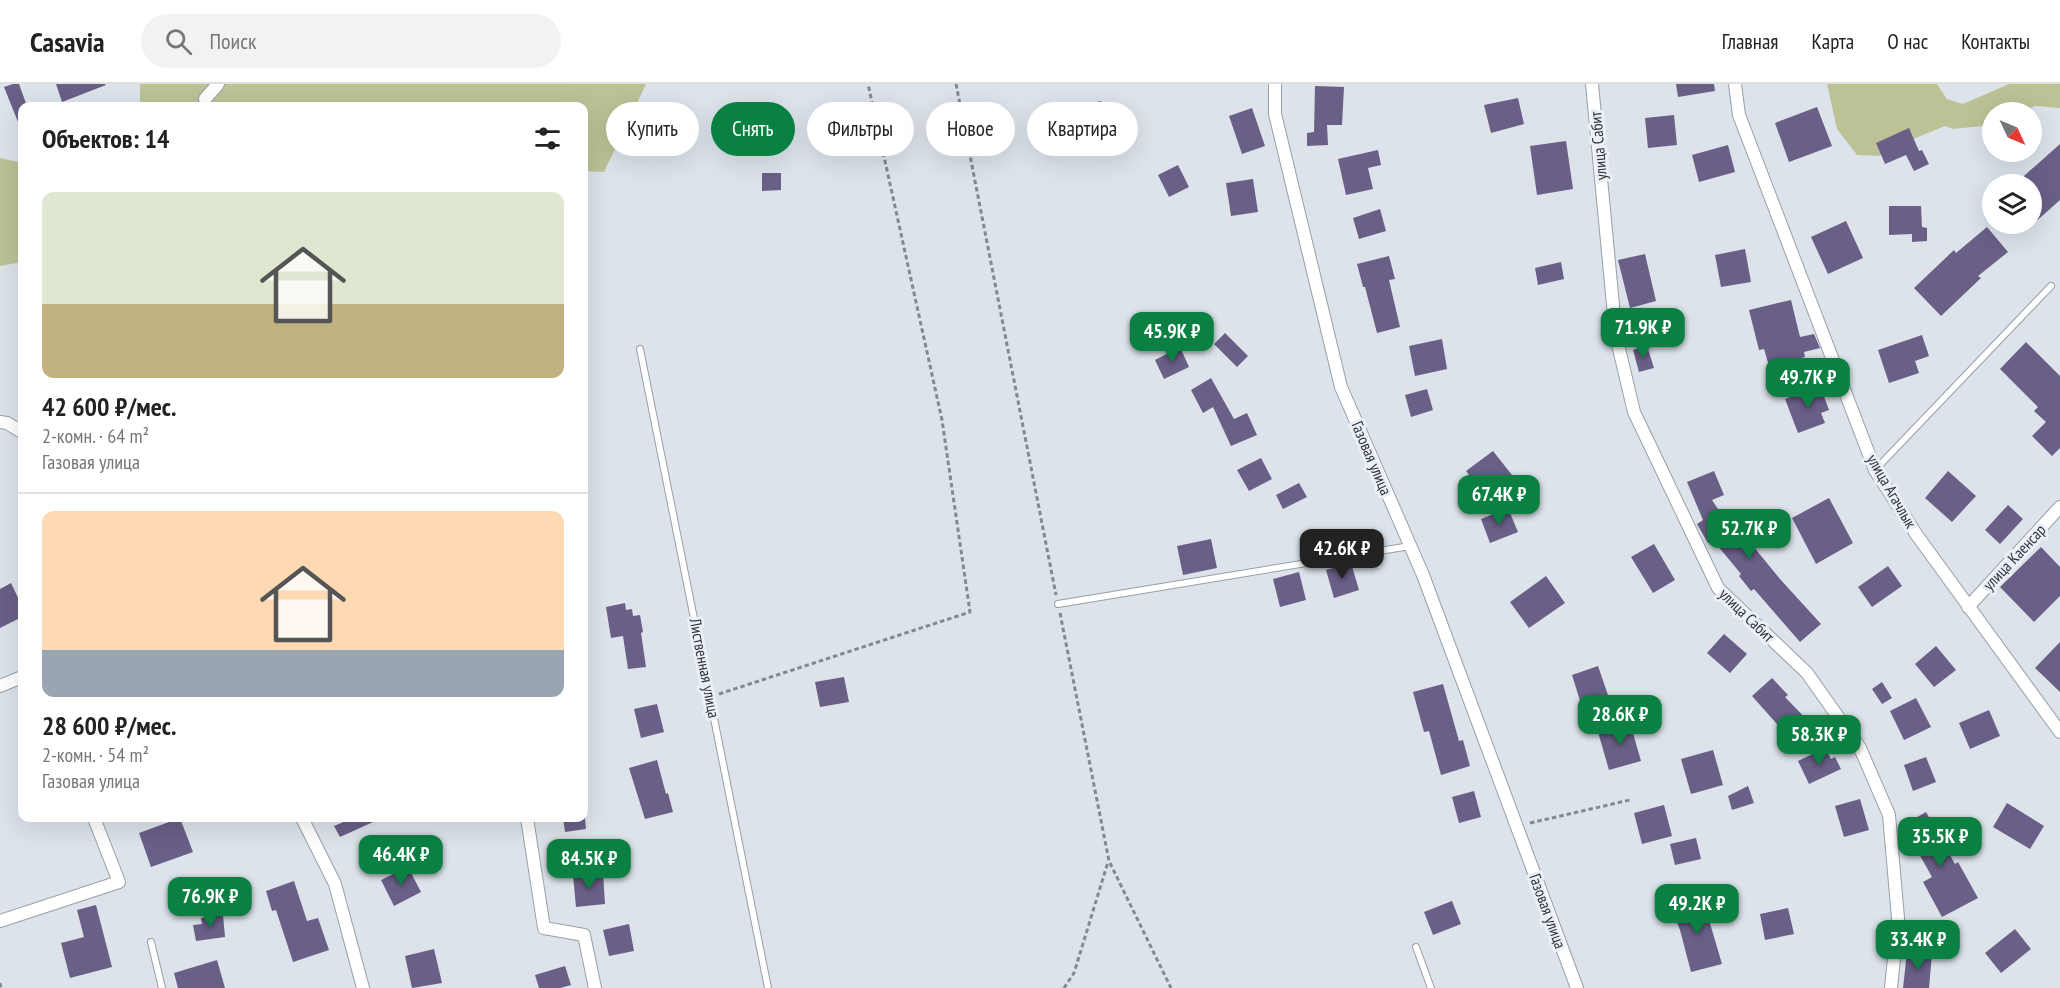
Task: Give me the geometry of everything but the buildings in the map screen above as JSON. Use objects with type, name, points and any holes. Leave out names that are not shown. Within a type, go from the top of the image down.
[{"type":"street","points":[[205,99],[218,84]]},
{"type":"street","name":"Газовая улица","points":[[1275,84],[1275,114],[1341,387],[1410,546],[1577,988]]},
{"type":"street","name":"улица Сабит","points":[[1592,84],[1616,336],[1634,412],[1718,588],[1807,673],[1860,748],[1889,815],[1898,918],[1891,988]]},
{"type":"street","name":"улица Агачлык","points":[[1735,84],[1739,114],[1875,470],[1916,534],[2060,732]]},
{"type":"street","points":[[0,422],[7,423],[18,430]]},
{"type":"street","name":"улица Каенсар","points":[[1968,607],[2060,507]]},
{"type":"street","points":[[0,686],[18,679]]},
{"type":"street","points":[[0,921],[119,882],[96,822]]},
{"type":"street","points":[[304,822],[335,884],[363,988]]},
{"type":"street","points":[[528,822],[544,928],[584,935],[596,988]]},
{"type":"lane","points":[[1875,470],[2051,286]]},
{"type":"lane","name":"Лиственная улица","points":[[640,349],[768,988]]},
{"type":"lane","points":[[1058,604],[1410,546]]},
{"type":"lane","points":[[151,942],[162,988]]},
{"type":"lane","points":[[1416,947],[1431,988]]},
{"type":"path","points":[[711,696],[970,612],[942,420],[868,84]]},
{"type":"path","points":[[956,84],[1109,861],[1171,988]]},
{"type":"path","points":[[1516,826],[1630,800]]},
{"type":"path","points":[[1064,988],[1074,973],[1109,861]]},
{"type":"path","points":[[0,983],[1,988]]},
{"type":"green space","points":[[140,84],[646,84],[637,102],[606,102],[606,156],[612,156],[604,172],[588,171],[588,102],[140,102]]},
{"type":"green space","points":[[1827,84],[1937,84],[1947,99],[1963,104],[2009,84],[2060,84],[2060,108],[2042,107],[2042,102],[1982,102],[1982,126],[1953,129],[1945,126],[1896,146],[1879,156],[1857,155],[1837,129]]},
{"type":"green space","points":[[0,158],[18,162],[18,263],[0,266]]}]
